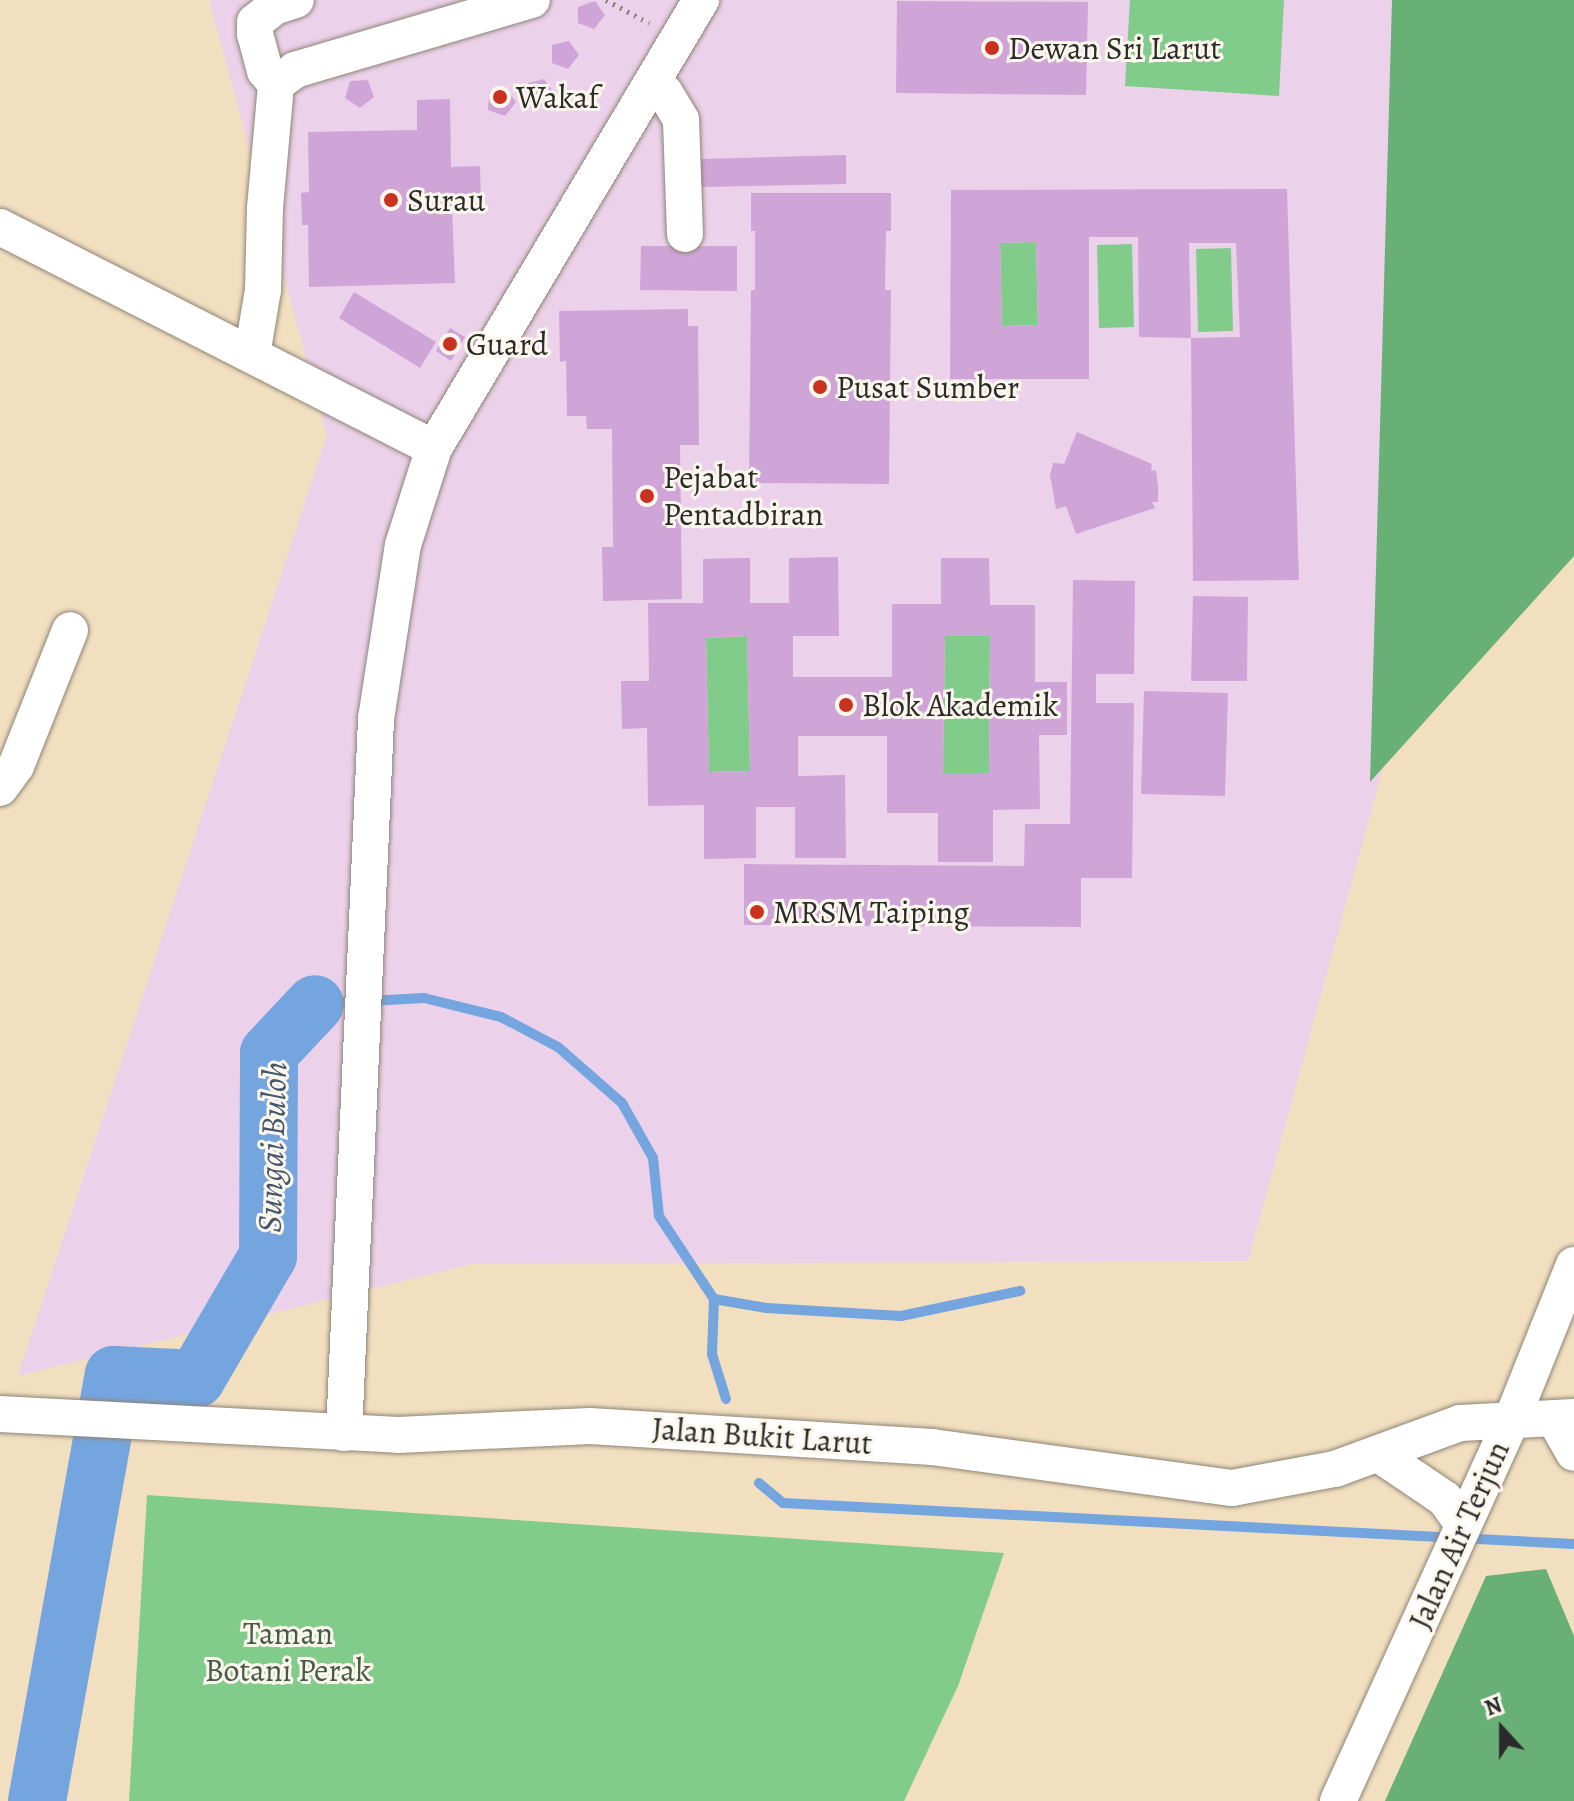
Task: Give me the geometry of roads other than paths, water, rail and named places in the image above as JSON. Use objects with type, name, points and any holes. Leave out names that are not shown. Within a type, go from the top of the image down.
[{"type":"street","points":[[252,355],[263,290],[265,208],[276,84],[265,71],[255,22],[274,7],[296,0]]},
{"type":"street","points":[[276,84],[295,70],[532,0]]},
{"type":"street","points":[[344,1433],[376,719],[403,545],[434,448],[701,0]]},
{"type":"street","points":[[645,95],[653,90],[665,93],[681,120],[685,234]]},
{"type":"street","points":[[0,227],[434,448]]},
{"type":"street","points":[[0,788],[16,766],[70,630]]},
{"type":"street","name":"Jalan Air Terjun","points":[[1338,1801],[1512,1419],[1574,1265]]},
{"type":"street","name":"Jalan Bukit Larut","points":[[0,1414],[344,1433],[494,1433],[590,1426],[683,1431],[932,1447],[1232,1488],[1335,1469],[1380,1455],[1460,1423],[1564,1418]]},
{"type":"street","points":[[1564,1418],[1574,1453]]},
{"type":"street","points":[[1380,1455],[1445,1499],[1463,1525]]},
{"type":"waterway","name":"Sungai Buloh","points":[[315,1004],[424,998],[501,1017],[558,1047],[622,1103],[653,1158],[659,1216],[714,1299]]},
{"type":"waterway","name":"Sungai Buloh","points":[[37,1801],[114,1375],[196,1379],[268,1256],[269,1053],[315,1004]]},
{"type":"waterway","points":[[714,1299],[766,1308],[901,1316],[1020,1291]]},
{"type":"waterway","points":[[714,1299],[712,1354],[726,1399]]},
{"type":"waterway","points":[[759,1483],[783,1503],[1574,1544]]},
{"type":"place","name":"Dewan Sri Larut","points":[[992,48]]},
{"type":"place","name":"Wakaf","points":[[500,97]]},
{"type":"place","name":"Surau","points":[[391,200]]},
{"type":"place","name":"Guard","points":[[450,344]]},
{"type":"place","name":"Pusat Sumber","points":[[820,387]]},
{"type":"place","name":"Pejabat Pentadbiran","points":[[647,496]]},
{"type":"place","name":"Blok Akademik","points":[[846,705]]},
{"type":"place","name":"MRSM Taiping","points":[[757,912]]},
{"type":"park label","name":"Taman Botani Perak","points":[[288,1652]]}]
